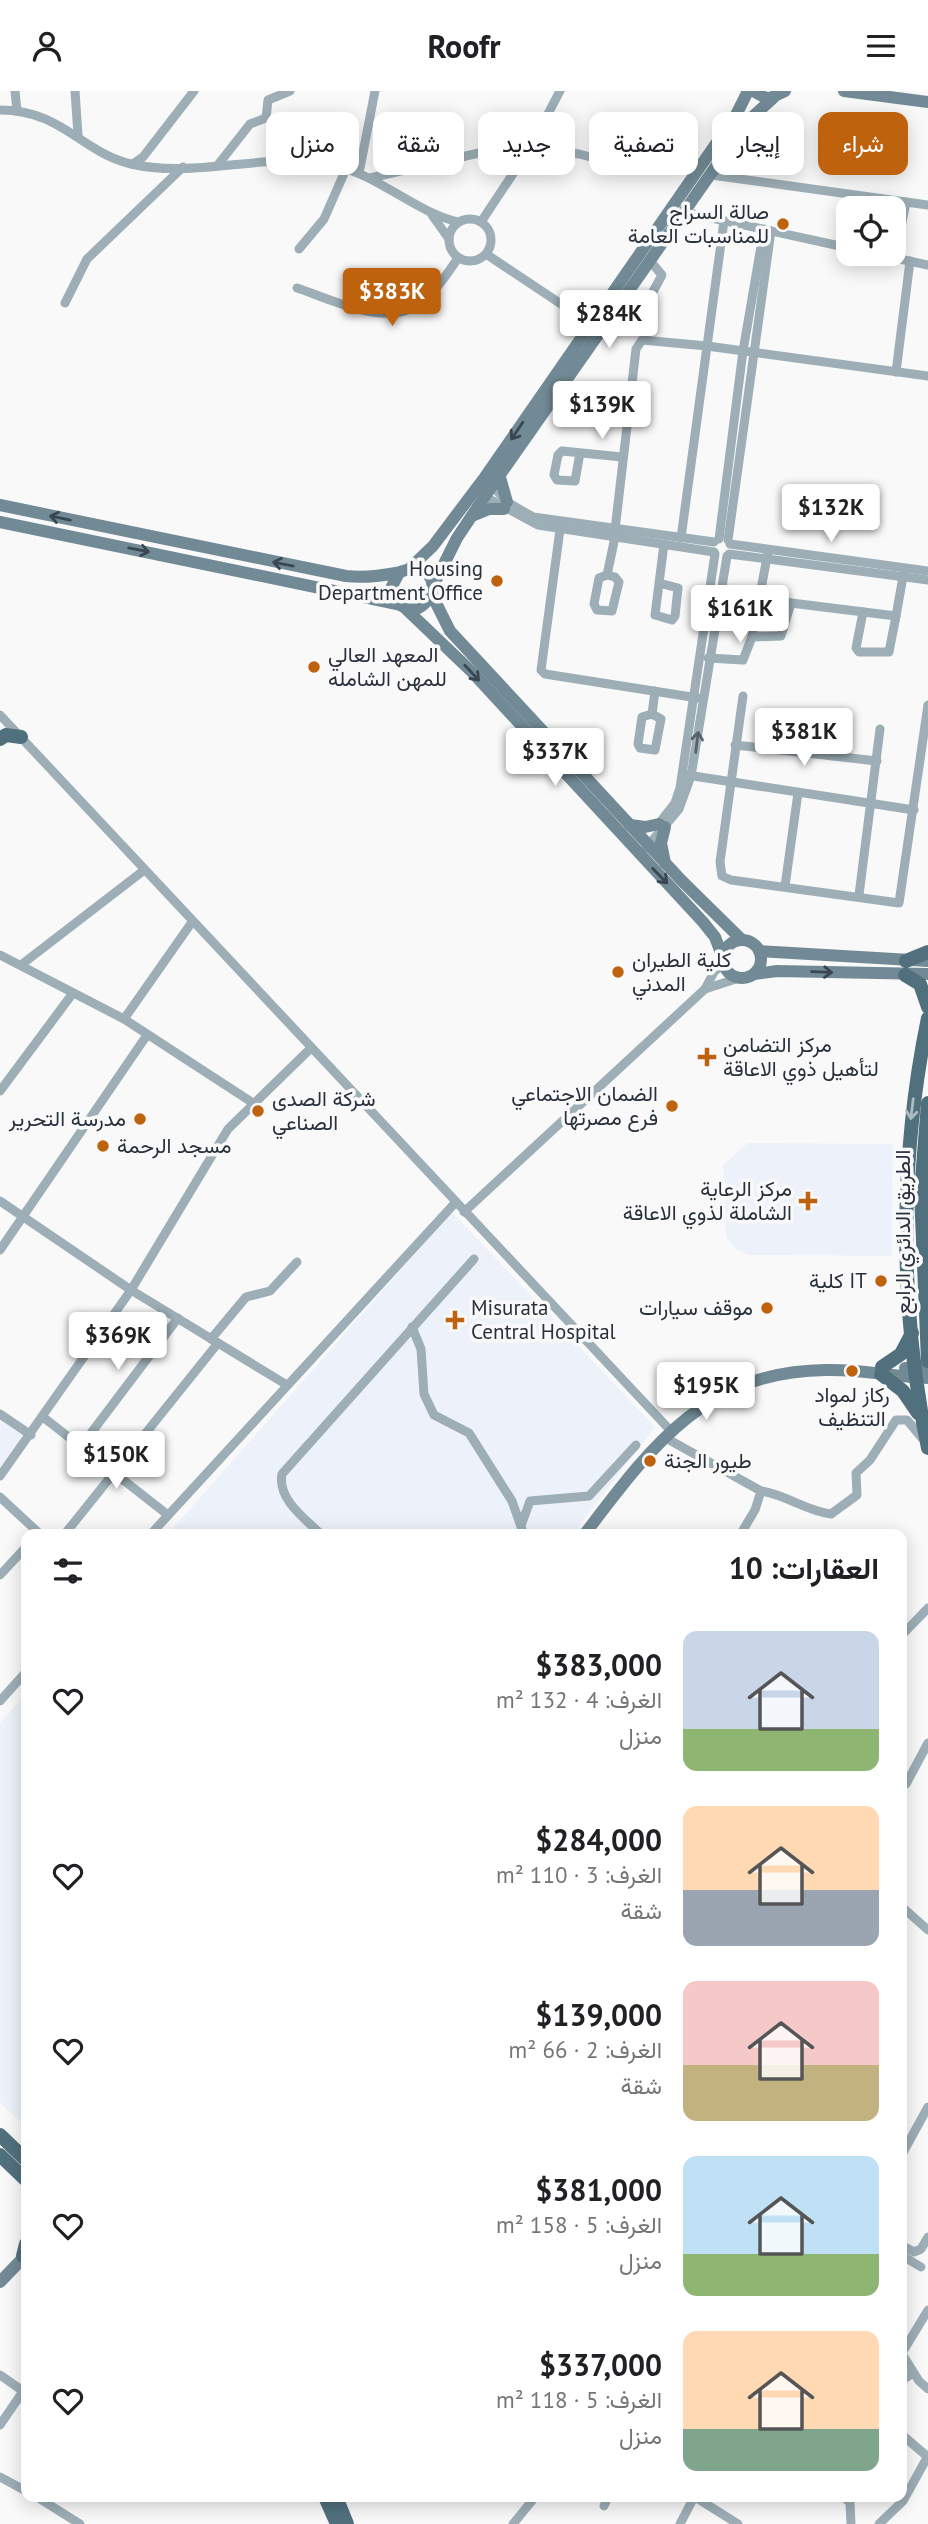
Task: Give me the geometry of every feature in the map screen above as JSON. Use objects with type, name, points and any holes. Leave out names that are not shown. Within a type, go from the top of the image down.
[{"type":"main road","points":[[0,739],[6,735],[21,737]]},
{"type":"main road","points":[[928,952],[906,968],[919,984],[928,1007]]},
{"type":"main road","name":"الطريق الدائري الرابع","points":[[928,1018],[916,1076],[906,1186],[922,1329],[922,1421],[928,1447]]},
{"type":"main road","name":"الطريق الدائري الرابع","points":[[922,1329],[928,1103]]},
{"type":"main road","points":[[922,1329],[882,1371],[903,1391],[922,1421]]},
{"type":"main road","points":[[0,2135],[21,2155]]},
{"type":"main road","points":[[0,2155],[21,2175]]},
{"type":"main road","points":[[327,2502],[337,2522]]},
{"type":"main road","points":[[336,2502],[337,2522]]},
{"type":"street","points":[[15,91],[17,111]]},
{"type":"street","points":[[75,91],[78,135]]},
{"type":"street","points":[[133,164],[143,157],[194,91]]},
{"type":"street","points":[[217,166],[250,124],[266,118],[268,100],[290,91]]},
{"type":"street","points":[[375,91],[359,173],[431,214],[458,222],[469,219],[481,222],[488,229],[491,241],[486,254],[473,261],[458,258],[450,247],[449,239],[431,214]]},
{"type":"street","points":[[549,112],[560,91]]},
{"type":"street","points":[[698,170],[751,91],[763,98],[783,94]]},
{"type":"street","points":[[844,91],[928,102]]},
{"type":"street","points":[[738,978],[729,973],[715,937],[642,848],[472,672],[401,606],[391,588],[404,570],[433,546],[488,485],[604,328],[747,122],[783,94]]},
{"type":"street","points":[[0,110],[17,111],[52,121],[113,157],[133,164],[183,167],[266,164]]},
{"type":"street","points":[[370,177],[478,153]]},
{"type":"street","points":[[65,303],[87,259],[183,167]]},
{"type":"street","points":[[299,249],[324,219],[343,175]]},
{"type":"street","points":[[481,222],[512,175]]},
{"type":"street","points":[[0,522],[401,606],[425,606],[457,538],[488,485],[590,324],[694,175]]},
{"type":"street","points":[[711,175],[863,196]]},
{"type":"street","points":[[906,202],[928,205]]},
{"type":"street","points":[[684,212],[836,245]]},
{"type":"street","points":[[681,538],[724,221]]},
{"type":"street","points":[[449,239],[458,222]]},
{"type":"street","points":[[697,698],[708,658],[748,352],[767,230]]},
{"type":"street","points":[[486,254],[570,310]]},
{"type":"street","points":[[297,288],[375,312],[398,313],[423,301],[458,258]]},
{"type":"street","points":[[906,260],[928,265]]},
{"type":"street","points":[[896,372],[910,261]]},
{"type":"street","points":[[634,327],[662,275],[651,262]]},
{"type":"street","points":[[590,324],[604,328],[634,327]]},
{"type":"street","points":[[634,327],[642,340]]},
{"type":"street","points":[[642,340],[707,345],[928,376]]},
{"type":"street","points":[[607,575],[615,533],[636,349],[642,340]]},
{"type":"street","points":[[580,453],[622,457]]},
{"type":"street","points":[[488,485],[505,505],[529,522],[681,538],[768,554],[903,573],[928,580]]},
{"type":"street","points":[[488,485],[505,505]]},
{"type":"street","points":[[0,505],[346,576],[404,570],[422,571],[450,631],[629,825],[642,848],[665,863],[742,940],[752,943],[759,951],[760,963],[754,974]]},
{"type":"street","points":[[472,516],[505,505]]},
{"type":"street","points":[[560,526],[541,670],[545,674],[697,698]]},
{"type":"street","points":[[615,533],[714,553],[724,546]]},
{"type":"street","points":[[659,583],[664,544]]},
{"type":"street","points":[[642,848],[679,809],[687,775],[714,553]]},
{"type":"street","points":[[708,658],[743,660],[752,637],[768,554]]},
{"type":"street","points":[[903,573],[928,571]]},
{"type":"street","points":[[863,612],[856,647],[859,652],[889,652],[903,573]]},
{"type":"street","points":[[759,599],[896,615]]},
{"type":"street","points":[[752,637],[778,639],[784,633],[791,603]]},
{"type":"street","points":[[652,714],[655,691]]},
{"type":"street","points":[[743,696],[720,862],[722,876],[731,880],[901,902],[925,754],[928,705]]},
{"type":"street","points":[[0,715],[667,1433],[761,1491],[786,1497],[812,1511],[831,1514],[857,1495],[856,1473],[870,1460],[897,1419],[902,1418],[912,1424],[928,1447]]},
{"type":"street","points":[[859,895],[880,729]]},
{"type":"street","points":[[735,745],[877,761]]},
{"type":"street","points":[[687,775],[914,810]]},
{"type":"street","points":[[785,886],[798,793]]},
{"type":"street","points":[[629,825],[662,826]]},
{"type":"street","points":[[662,826],[665,863]]},
{"type":"street","points":[[20,965],[143,871]]},
{"type":"street","points":[[124,1019],[192,922]]},
{"type":"street","points":[[464,1212],[705,989],[732,943],[742,940]]},
{"type":"street","points":[[759,951],[906,968],[928,974]]},
{"type":"street","points":[[0,955],[124,1019],[253,1103]]},
{"type":"street","points":[[705,989],[754,974],[906,968],[928,961]]},
{"type":"street","points":[[0,1091],[73,993]]},
{"type":"street","points":[[0,1250],[147,1035]]},
{"type":"street","points":[[0,1476],[131,1290],[228,1129],[310,1049]]},
{"type":"street","points":[[0,1201],[131,1290],[287,1385]]},
{"type":"street","points":[[155,1529],[455,1203]]},
{"type":"street","points":[[316,1529],[285,1496],[282,1474],[474,1259]]},
{"type":"street","points":[[69,1529],[116,1473],[246,1297],[270,1291],[297,1262]]},
{"type":"street","points":[[82,1445],[178,1318]]},
{"type":"street","points":[[412,1327],[421,1349],[424,1394],[434,1415],[469,1433],[496,1471],[523,1529]]},
{"type":"street","points":[[589,1529],[638,1464],[667,1433],[710,1400],[763,1378],[803,1371],[924,1371]]},
{"type":"street","points":[[0,1413],[30,1435]]},
{"type":"street","points":[[43,1417],[168,1515]]},
{"type":"street","points":[[522,1523],[530,1501],[589,1496],[636,1445]]},
{"type":"street","points":[[744,1529],[755,1510],[761,1491]]},
{"type":"street","points":[[0,1497],[34,1529]]},
{"type":"street","points":[[0,1575],[21,1552]]},
{"type":"street","points":[[907,1630],[928,1608]]},
{"type":"street","points":[[0,1701],[21,1678]]},
{"type":"street","points":[[907,1782],[928,1743]]},
{"type":"street","points":[[907,1911],[928,1930]]},
{"type":"street","points":[[907,2147],[924,2122],[928,2107]]},
{"type":"street","points":[[907,2248],[918,2251],[928,2237]]},
{"type":"street","points":[[0,2283],[21,2259]]},
{"type":"street","points":[[907,2259],[921,2267]]},
{"type":"street","points":[[907,2345],[928,2310]]},
{"type":"street","points":[[907,2362],[928,2389]]},
{"type":"street","points":[[907,2377],[913,2373]]},
{"type":"street","points":[[0,2375],[21,2387]]},
{"type":"street","points":[[0,2425],[21,2395]]},
{"type":"street","points":[[907,2439],[928,2457],[907,2494]]},
{"type":"street","points":[[0,2477],[21,2488]]},
{"type":"street","points":[[45,2502],[80,2524]]},
{"type":"street","points":[[513,2524],[531,2502]]},
{"type":"street","points":[[680,2524],[691,2502]]},
{"type":"street","points":[[702,2502],[738,2524]]},
{"type":"street","points":[[849,2502],[851,2524]]},
{"type":"street","points":[[879,2524],[902,2502]]},
{"type":"shaded area","name":"مركز الرعاية الشاملة لذوي الاعاقة","points":[[748,1143],[893,1144],[892,1256],[749,1255],[737,1250],[726,1237],[723,1165]]},
{"type":"shaded area","name":"Misurata Central Hospital","points":[[452,1212],[655,1427],[577,1529],[172,1529]]},
{"type":"shaded area","points":[[0,1416],[24,1433],[0,1468]]},
{"type":"shaded area","points":[[21,1699],[21,2122],[0,2103],[0,1724]]},
{"type":"place","name":"صالة السراج للمناسبات العامة","points":[[783,224]]},
{"type":"place","name":"Housing Department Office","points":[[497,581]]},
{"type":"place","name":"المعهد العالي للمهن الشامله","points":[[314,667]]},
{"type":"place","name":"كلية الطيران المدني","points":[[618,972]]},
{"type":"place","name":"مركز التضامن لتأهيل ذوي الاعاقة","points":[[707,1057]]},
{"type":"place","name":"الضمان الاجتماعي فرع مصرتها","points":[[672,1106]]},
{"type":"place","name":"شركة الصدى الصناعي","points":[[258,1111]]},
{"type":"place","name":"مدرسة التحرير","points":[[140,1119]]},
{"type":"place","name":"مسجد الرحمة","points":[[103,1146]]},
{"type":"place","name":"مركز الرعاية الشاملة لذوي الاعاقة","points":[[808,1201]]},
{"type":"place","name":"كلية IT","points":[[881,1281]]},
{"type":"place","name":"موقف سيارات","points":[[767,1308]]},
{"type":"place","name":"Misurata Central Hospital","points":[[455,1320]]},
{"type":"place","name":"ركاز لمواد التنظيف","points":[[852,1371]]},
{"type":"place","name":"طيور الجنة","points":[[650,1461]]}]
